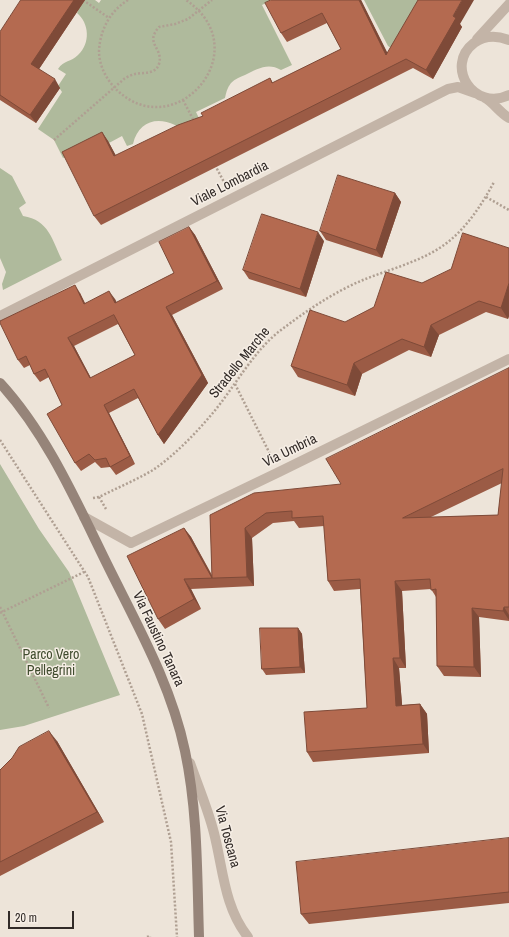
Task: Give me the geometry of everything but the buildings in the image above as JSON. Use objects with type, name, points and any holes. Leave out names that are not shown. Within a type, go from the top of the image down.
[{"type":"main road","name":"Via Faustino Tanara","points":[[0,383],[22,411],[53,457],[154,660],[170,699],[183,742],[191,785],[195,822],[199,937]]},
{"type":"street","points":[[509,4],[490,27],[470,46],[464,55],[462,65],[463,76],[467,86],[479,96],[492,103],[498,111],[509,118]]},
{"type":"street","points":[[470,46],[479,39],[489,36],[509,40]]},
{"type":"street","name":"Viale Lombardia","points":[[0,316],[448,89],[458,87],[479,96],[500,99],[509,95]]},
{"type":"street","name":"Via Umbria","points":[[84,517],[131,543],[509,359]]},
{"type":"street","name":"Via Toscana","points":[[183,742],[214,833],[229,900],[237,920],[248,937]]},
{"type":"path","points":[[83,0],[109,18]]},
{"type":"path","points":[[128,0],[117,8],[109,18],[102,33],[99,52],[104,71],[113,87],[130,100],[148,106],[168,106],[183,100],[200,87],[210,71],[214,54],[212,35],[205,18],[200,11],[186,0]]},
{"type":"path","points":[[54,140],[113,87],[129,76],[151,72],[156,69],[159,65],[159,54],[153,40],[153,35],[159,27],[182,22],[200,11],[212,0]]},
{"type":"path","points":[[183,100],[197,128]]},
{"type":"path","points":[[214,163],[232,198]]},
{"type":"path","name":"Stradello Marche","points":[[76,502],[99,497],[145,474],[162,463],[177,450],[212,414],[259,352],[279,331],[302,314],[352,285],[428,255],[442,246],[467,224],[494,182]]},
{"type":"path","points":[[486,196],[509,210]]},
{"type":"path","points":[[235,384],[279,472]]},
{"type":"path","points":[[0,440],[88,577],[142,714],[171,842],[177,937]]},
{"type":"path","points":[[1,612],[84,572]]},
{"type":"path","points":[[0,607],[1,612],[49,708]]},
{"type":"path","points":[[147,937],[150,937]]},
{"type":"green space","points":[[71,0],[95,0],[99,3],[101,0],[272,0],[262,5],[292,65],[281,70],[267,66],[239,77],[230,85],[225,98],[196,112],[218,157],[175,125],[168,122],[155,121],[143,126],[139,130],[135,136],[133,144],[127,146],[122,136],[109,143],[104,138],[63,158],[54,140],[38,129],[62,92],[58,86],[66,74],[58,69],[60,66],[78,55],[87,39],[84,22],[77,13],[78,11]]},
{"type":"green space","points":[[364,0],[430,0],[399,53],[388,46]]},
{"type":"green space","points":[[0,168],[12,176],[26,203],[19,208],[23,216],[32,218],[44,226],[52,238],[62,260],[3,290],[2,284],[6,272],[0,258]]},
{"type":"green space","name":"Parco Vero Pellegrini","points":[[0,464],[39,529],[69,572],[120,695],[24,726],[0,730]]}]
